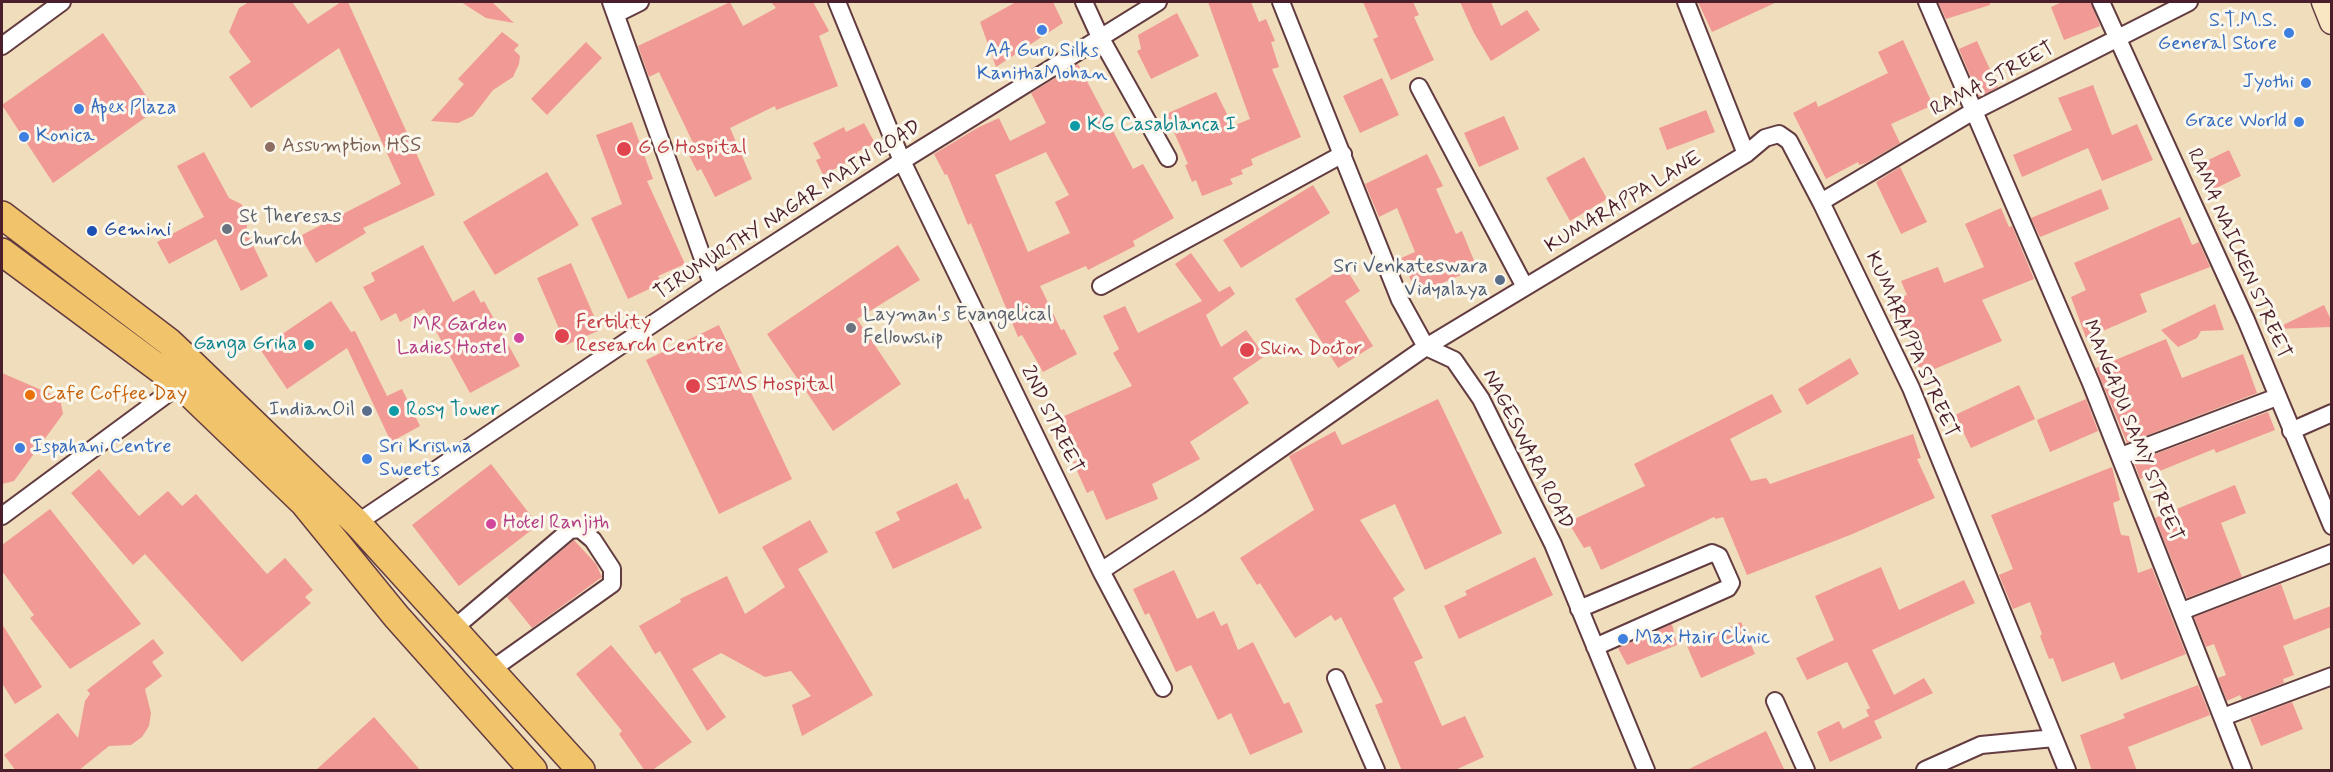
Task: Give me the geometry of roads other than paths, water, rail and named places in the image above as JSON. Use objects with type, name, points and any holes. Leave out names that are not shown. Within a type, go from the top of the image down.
[{"type":"main road","points":[[2324,2],[2331,22]]},
{"type":"main road","points":[[2,215],[169,342],[189,377],[304,503],[396,616],[533,771]]},
{"type":"main road","points":[[46,285],[47,250]]},
{"type":"main road","points":[[2,252],[46,285],[189,377],[349,515],[581,771]]},
{"type":"main road","points":[[304,503],[349,515]]},
{"type":"street","points":[[2,46],[62,2]]},
{"type":"street","points":[[640,2],[614,8],[712,284]]},
{"type":"street","name":"2ND STREET","points":[[837,2],[902,161],[1101,571],[1163,688]]},
{"type":"street","points":[[1084,2],[1100,37],[1168,158]]},
{"type":"street","name":"TIRUMURTHY NAGAR MAIN ROAD","points":[[349,515],[902,161],[1158,2]]},
{"type":"street","points":[[1281,2],[1400,300],[1426,347]]},
{"type":"street","points":[[1686,2],[1746,154]]},
{"type":"street","name":"MANGADU SAMY STREET","points":[[1927,2],[1972,112],[2121,456],[2243,771]]},
{"type":"street","name":"RAMA NAICKEN STREET","points":[[2102,2],[2246,320],[2291,431],[2328,507],[2331,526]]},
{"type":"street","name":"RAMA STREET","points":[[1821,202],[1972,112],[2189,2]]},
{"type":"street","points":[[1419,87],[1525,287]]},
{"type":"street","name":"KUMARAPPA STREET","points":[[1746,154],[1765,138],[1779,134],[1784,137],[1789,141],[1821,202],[1911,388],[2067,771]]},
{"type":"street","points":[[1101,286],[1343,154]]},
{"type":"street","name":"KUMARAPPA LANE","points":[[1101,571],[1199,506],[1426,347],[1746,154]]},
{"type":"street","name":"NAGESWARA ROAD","points":[[1426,347],[1454,360],[1481,399],[1552,544],[1646,771]]},
{"type":"street","points":[[2,516],[189,377]]},
{"type":"street","points":[[2121,456],[2277,397]]},
{"type":"street","points":[[2291,431],[2331,413]]},
{"type":"street","points":[[453,629],[570,530],[580,529],[593,540],[612,569],[612,584],[491,670]]},
{"type":"street","points":[[1579,609],[1712,553],[1719,556],[1731,583],[1728,588],[1595,647]]},
{"type":"street","points":[[2182,611],[2331,553]]},
{"type":"street","points":[[2223,717],[2331,676]]},
{"type":"street","points":[[1336,678],[1376,771]]},
{"type":"street","points":[[1775,701],[1806,771]]},
{"type":"street","points":[[1925,771],[1981,745],[2054,738]]},
{"type":"place","name":"AA Guru Silks KanithaMohan","points":[[1042,30]]},
{"type":"place","name":"S.T.M.S. General Store","points":[[2289,33]]},
{"type":"place","name":"Jyothi","points":[[2306,83]]},
{"type":"place","name":"Apex Plaza","points":[[79,109]]},
{"type":"place","name":"Grace World","points":[[2299,122]]},
{"type":"place","name":"KG Casablanca I","points":[[1075,126]]},
{"type":"place","name":"Konica","points":[[24,137]]},
{"type":"place","name":"Assumption HSS","points":[[270,147]]},
{"type":"place","name":"G G Hospital","points":[[624,149]]},
{"type":"place","name":"St Theresas Church","points":[[227,229]]},
{"type":"place","name":"Gemini","points":[[92,231]]},
{"type":"place","name":"Sri Venkateswara Vidyalaya","points":[[1500,280]]},
{"type":"place","name":"Layman's Evangelical Fellowship","points":[[851,328]]},
{"type":"place","name":"Fertility Research Centre","points":[[562,336]]},
{"type":"place","name":"MR Garden Ladies Hostel","points":[[519,338]]},
{"type":"place","name":"Ganga Griha","points":[[309,345]]},
{"type":"place","name":"Skin Doctor","points":[[1247,350]]},
{"type":"place","name":"SIMS Hospital","points":[[693,386]]},
{"type":"place","name":"Cafe Coffee Day","points":[[30,395]]},
{"type":"place","name":"IndianOil","points":[[367,411]]},
{"type":"place","name":"Rosy Tower","points":[[394,411]]},
{"type":"place","name":"Ispahani Centre","points":[[20,448]]},
{"type":"place","name":"Sri Krishna Sweets","points":[[367,459]]},
{"type":"place","name":"Hotel Ranjith","points":[[491,524]]},
{"type":"place","name":"Max Hair Clinic","points":[[1623,639]]}]
